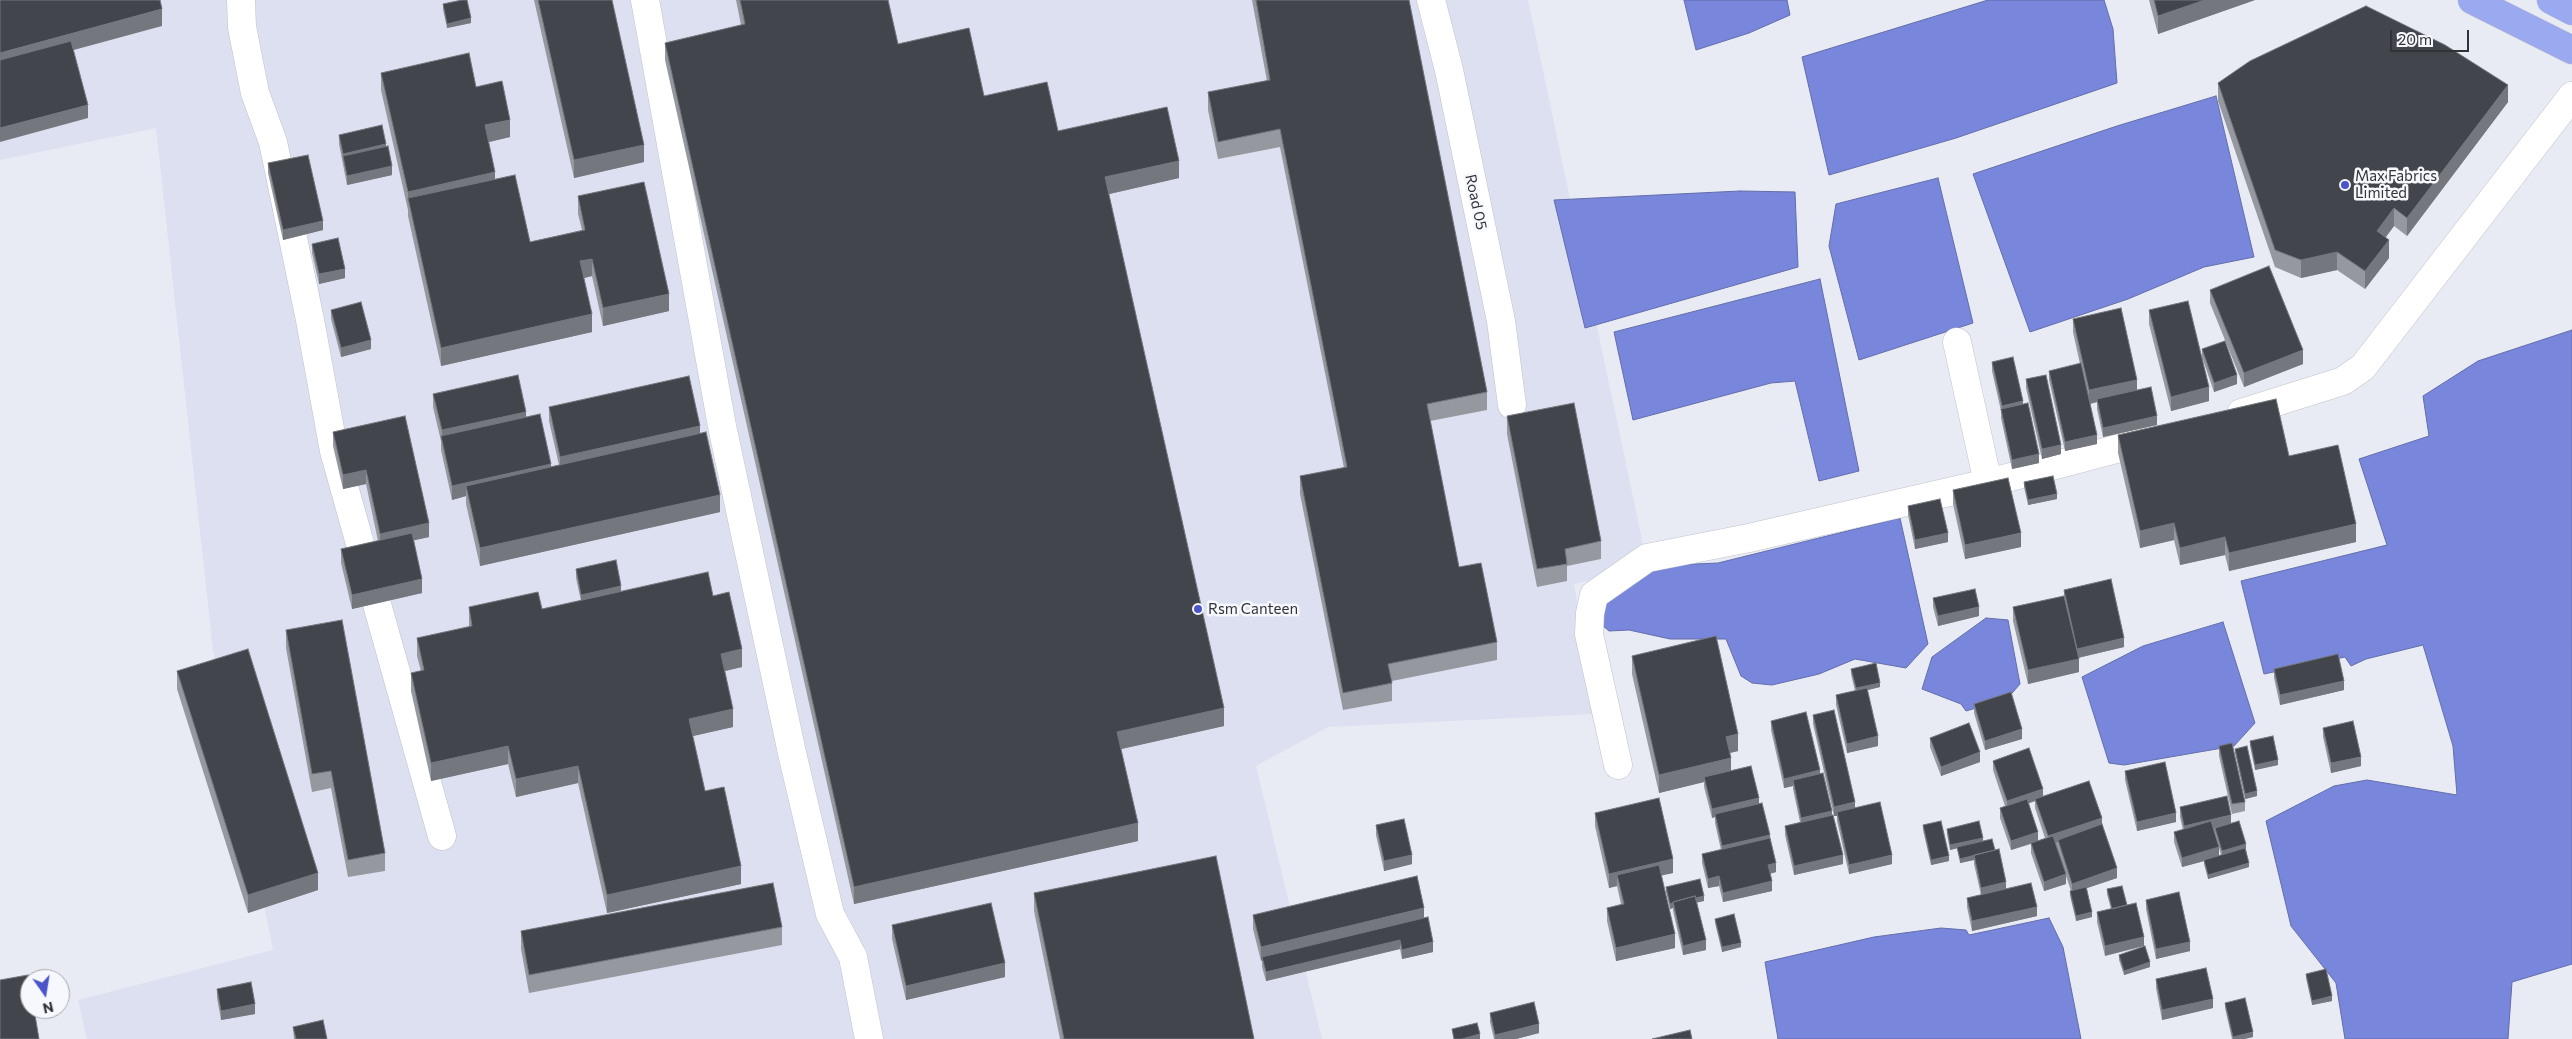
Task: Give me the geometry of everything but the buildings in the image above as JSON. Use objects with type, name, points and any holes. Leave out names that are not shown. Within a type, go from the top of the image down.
[{"type":"highway","points":[[2472,0],[2572,50]]},
{"type":"highway","points":[[2551,0],[2572,11]]},
{"type":"street","points":[[241,0],[242,26],[255,93],[273,142],[310,320],[334,451],[442,836]]},
{"type":"street","points":[[645,0],[722,426],[792,753],[830,914],[852,957],[869,1039]]},
{"type":"street","name":"Road 05","points":[[1431,0],[1449,70],[1499,312],[1512,405]]},
{"type":"street","points":[[2219,419],[2343,381],[2362,367],[2474,226],[2572,96]]},
{"type":"street","points":[[1957,342],[1988,483]]},
{"type":"street","points":[[1618,765],[1589,634],[1590,613],[1594,595],[1648,558],[1749,538],[1988,483],[2181,431]]},
{"type":"shaded area","points":[[0,0],[1528,0],[1648,568],[1574,584],[1595,714],[1328,727],[1256,766],[1322,1039],[87,1039],[78,1000],[273,950],[213,650],[156,128],[0,160]]},
{"type":"water","points":[[1684,0],[1787,0],[1790,15],[1749,33],[1696,50]]},
{"type":"water","points":[[1988,0],[2104,0],[2113,29],[2117,83],[1956,138],[1829,175],[1802,57]]},
{"type":"water","points":[[2216,96],[2254,257],[2204,267],[2128,299],[2030,332],[1973,174],[2117,126]]},
{"type":"water","points":[[1938,178],[1973,323],[1859,360],[1829,246],[1836,204]]},
{"type":"water","points":[[1740,191],[1795,192],[1798,267],[1585,328],[1554,200]]},
{"type":"water","points":[[1820,279],[1859,471],[1819,481],[1795,381],[1771,383],[1633,420],[1614,332]]},
{"type":"water","points":[[2572,330],[2572,964],[2512,982],[2508,1039],[2345,1039],[2336,983],[2291,926],[2266,821],[2334,786],[2367,780],[2457,795],[2453,746],[2423,645],[2366,659],[2351,666],[2345,657],[2264,674],[2241,581],[2387,545],[2359,459],[2429,436],[2423,396],[2478,361]]},
{"type":"water","points":[[1900,518],[1928,644],[1906,668],[1855,659],[1819,674],[1772,685],[1752,683],[1741,676],[1726,639],[1670,639],[1629,630],[1609,631],[1602,625],[1608,584],[1652,566],[1718,563]]},
{"type":"water","points":[[1986,618],[2008,620],[2020,684],[2007,699],[1966,711],[1961,704],[1922,689],[1932,657]]},
{"type":"water","points":[[2223,622],[2255,723],[2234,746],[2124,765],[2109,763],[2082,677],[2143,646]]},
{"type":"water","points":[[2049,918],[2063,947],[2081,1039],[1778,1039],[1765,962],[1874,937],[1941,928],[1966,930],[1969,935]]},
{"type":"place","name":"Max Fabrics Limited","points":[[2345,185]]},
{"type":"place","name":"Rsm Canteen","points":[[1198,609]]}]
